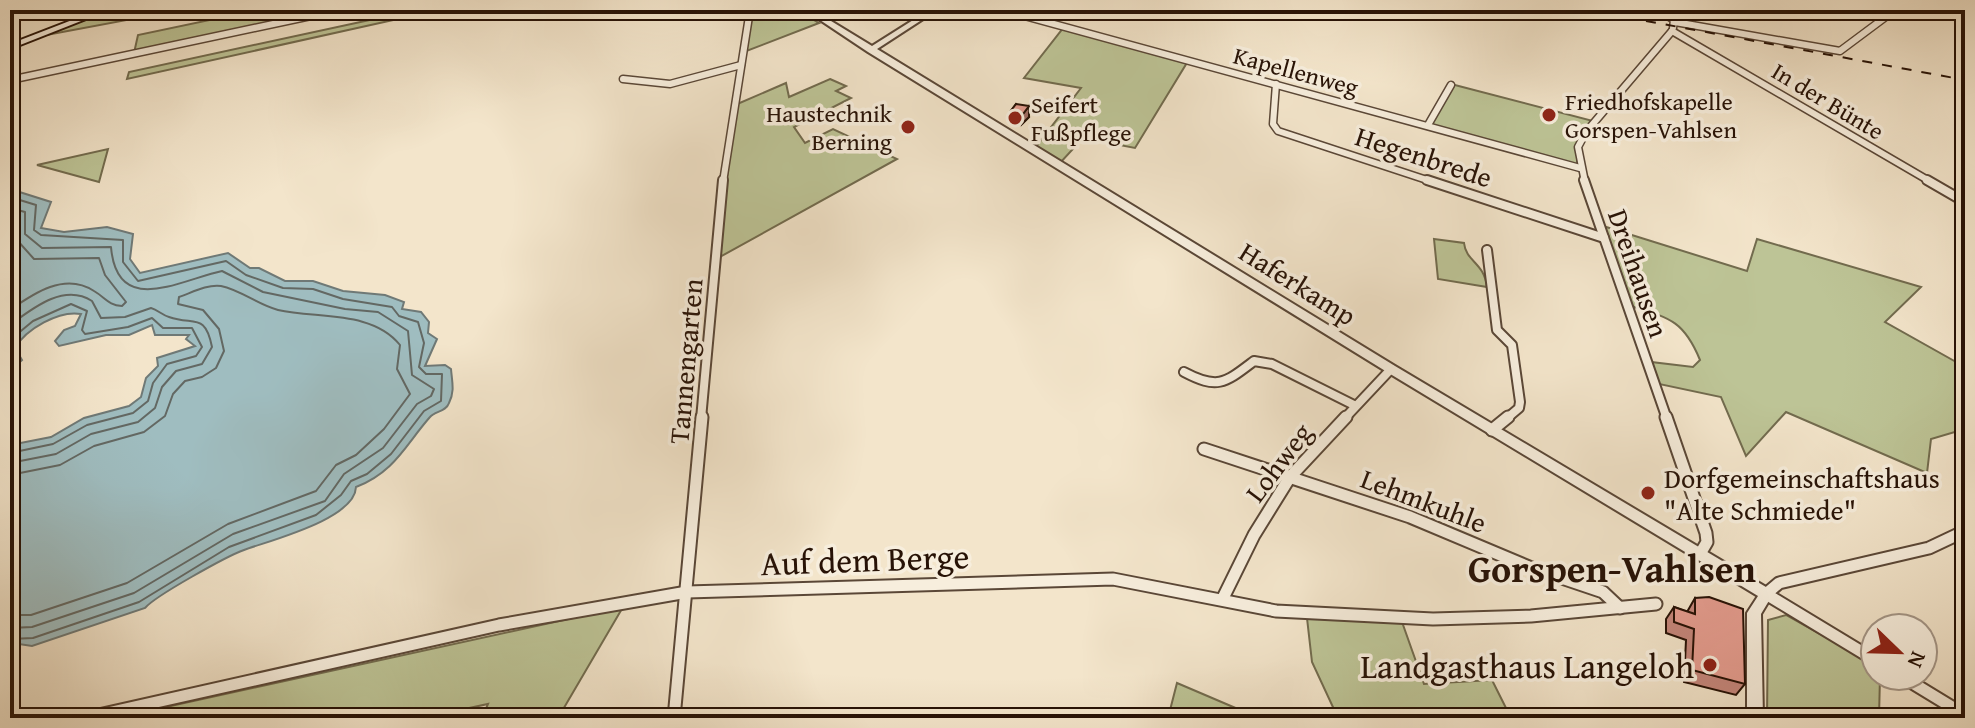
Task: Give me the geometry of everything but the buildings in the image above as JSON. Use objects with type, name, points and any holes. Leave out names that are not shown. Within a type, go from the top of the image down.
[{"type":"main road","points":[[10,47],[105,10]]},
{"type":"street","points":[[10,80],[339,10]]},
{"type":"street","name":"Tannengarten","points":[[674,718],[724,171],[750,10]]},
{"type":"street","name":"Haferkamp","points":[[808,10],[1391,369],[1766,594]]},
{"type":"street","points":[[871,50],[934,10]]},
{"type":"street","name":"Kapellenweg","points":[[1003,10],[1580,168]]},
{"type":"street","name":"In der Bünte","points":[[1658,10],[1674,26],[1965,202]]},
{"type":"street","points":[[1580,168],[1580,140],[1674,26],[1840,51],[1895,10]]},
{"type":"street","points":[[623,79],[670,84],[741,65]]},
{"type":"street","name":"Hegenbrede","points":[[1276,84],[1273,124],[1278,131],[1604,238]]},
{"type":"street","points":[[1428,125],[1451,85]]},
{"type":"street","name":"Dreihausen","points":[[1580,168],[1706,533],[1707,542],[1700,554]]},
{"type":"street","points":[[1487,250],[1497,330],[1512,345],[1520,402],[1519,408],[1492,430]]},
{"type":"street","points":[[1184,372],[1209,386],[1220,387],[1254,361],[1272,364],[1354,405]]},
{"type":"street","name":"Lohweg","points":[[1223,598],[1254,535],[1290,477],[1354,405],[1391,369]]},
{"type":"street","name":"Lehmkuhle","points":[[1204,449],[1410,517],[1529,567],[1603,592],[1620,608]]},
{"type":"street","points":[[1755,718],[1754,613],[1766,594],[1779,583],[1913,552],[1965,531]]},
{"type":"street","name":"Auf dem Berge","points":[[85,718],[499,625],[687,592],[1113,579],[1223,598],[1276,611],[1433,619],[1531,616],[1656,604]]},
{"type":"street","points":[[1766,594],[1859,650]]},
{"type":"street","points":[[1927,692],[1965,715]]},
{"type":"green space","points":[[112,10],[145,10],[143,17],[41,36]]},
{"type":"green space","points":[[257,10],[337,10],[134,53],[138,35]]},
{"type":"green space","points":[[416,10],[416,15],[127,79],[129,72]]},
{"type":"green space","points":[[752,10],[796,10],[819,23],[744,52]]},
{"type":"green space","points":[[1064,27],[1188,61],[1135,148],[1083,138],[1060,163],[1035,148],[1081,88],[1024,78]]},
{"type":"green space","points":[[830,79],[846,86],[836,91],[851,98],[794,127],[805,143],[833,129],[897,159],[718,258],[735,105],[786,83],[789,97]]},
{"type":"green space","points":[[1451,84],[1593,121],[1578,139],[1577,165],[1429,125]]},
{"type":"green space","points":[[108,149],[99,182],[37,165]]},
{"type":"green space","points":[[1603,226],[1747,271],[1757,239],[1921,287],[1885,322],[1965,367],[1965,429],[1931,439],[1927,473],[1786,412],[1746,456],[1721,397],[1659,384],[1651,362],[1693,367],[1700,360],[1688,337],[1674,323],[1631,306]]},
{"type":"green space","points":[[1434,239],[1464,243],[1468,254],[1482,272],[1487,287],[1438,279]]},
{"type":"green space","points":[[623,607],[558,718],[482,718],[488,704],[423,718],[116,718]]},
{"type":"green space","points":[[1786,615],[1859,656],[1859,692],[1880,692],[1879,718],[1767,718],[1768,620]]},
{"type":"green space","points":[[1307,618],[1402,622],[1424,684],[1492,680],[1511,718],[1338,718],[1312,662]]},
{"type":"green space","points":[[1177,683],[1259,718],[1168,718]]},
{"type":"water","points":[[10,189],[51,202],[41,228],[64,232],[107,227],[133,234],[130,259],[140,273],[228,253],[250,268],[259,268],[285,281],[313,281],[343,291],[385,295],[404,302],[402,309],[421,312],[429,322],[428,333],[437,339],[425,366],[445,365],[451,369],[451,399],[445,408],[430,417],[381,474],[356,487],[352,498],[342,509],[327,518],[235,554],[176,586],[145,608],[32,646],[19,644],[10,648],[10,445],[51,437],[84,418],[129,406],[141,397],[146,378],[158,366],[157,358],[195,346],[186,339],[189,335],[155,335],[152,325],[129,335],[106,335],[59,346],[55,341],[64,330],[75,326],[81,314],[63,315],[44,322],[20,341],[15,348],[22,360],[10,371]]},
{"type":"railway","points":[[1587,10],[1965,80]]},
{"type":"place","name":"Friedhofskapelle Gorspen-Vahlsen","points":[[1549,115]]},
{"type":"place","name":"Seifert Fußpflege","points":[[1015,118]]},
{"type":"place","name":"Haustechnik Berning","points":[[908,127]]},
{"type":"place","name":"Dorfgemeinschaftshaus \"Alte Schmiede\"","points":[[1648,493]]},
{"type":"place","name":"Landgasthaus Langeloh","points":[[1710,665]]},
{"type":"district","name":"Gorspen-Vahlsen","points":[[1612,568]]}]
